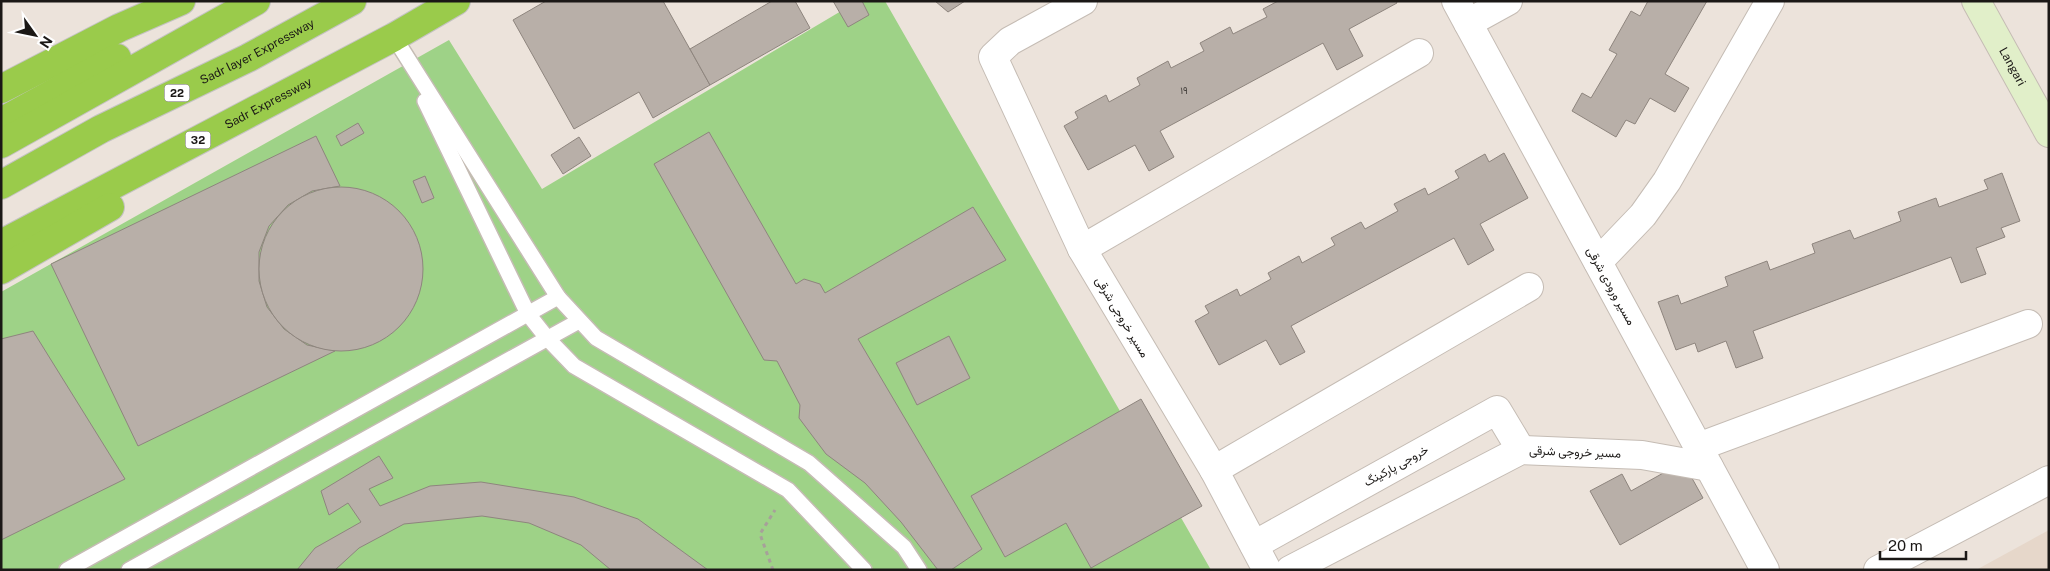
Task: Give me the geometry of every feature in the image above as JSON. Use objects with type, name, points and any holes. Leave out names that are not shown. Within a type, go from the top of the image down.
[{"type":"highway","points":[[1,89],[119,28],[181,1]]},
{"type":"highway","points":[[1,122],[222,1]]},
{"type":"highway","points":[[1,144],[256,1]]},
{"type":"highway","name":"Sadr layer Expressway","points":[[1,185],[101,129],[248,58],[352,1]]},
{"type":"highway","name":"Sadr Expressway","points":[[1,244],[394,37],[456,1]]},
{"type":"highway","points":[[1,270],[394,37]]},
{"type":"main road","name":"Langari","points":[[1976,1],[2049,133]]},
{"type":"street","name":"مسیر خروجی شرقی","points":[[1083,1],[1010,41],[993,57],[1082,250],[1214,470],[1268,570]]},
{"type":"street","points":[[1462,12],[1508,1]]},
{"type":"street","points":[[1598,262],[1643,214],[1667,181],[1770,1]]},
{"type":"street","name":"مسیر ورودی شرقی","points":[[1462,12],[1765,570]]},
{"type":"street","points":[[1082,250],[1419,53]]},
{"type":"street","points":[[1214,470],[1529,288]]},
{"type":"street","points":[[1704,457],[2028,324]]},
{"type":"street","name":"خروجی پارکینگ","points":[[1254,545],[1497,410],[1520,450]]},
{"type":"street","name":"مسیر خروجی شرقی","points":[[1290,570],[1520,450],[1704,457]]},
{"type":"street","points":[[1878,570],[2049,480]]},
{"type":"lane","points":[[394,37],[558,297],[579,321],[596,338],[810,463],[904,547],[919,570]]},
{"type":"lane","points":[[394,37],[528,314],[547,338],[574,366],[788,490],[864,570]]},
{"type":"lane","points":[[67,570],[558,297]]},
{"type":"lane","points":[[129,570],[579,321]]},
{"type":"path","points":[[773,570],[760,534],[788,490]]},
{"type":"shaded area","points":[[2049,530],[2049,570],[1976,570]]},
{"type":"green space","points":[[858,1],[885,1],[1211,570],[1,570],[1,292],[449,40],[542,189]]},
{"type":"building","points":[[546,1],[663,1],[710,85],[653,118],[639,92],[574,129],[513,20]]},
{"type":"building","points":[[772,1],[795,1],[810,28],[710,85],[690,49]]},
{"type":"building","points":[[833,1],[862,1],[869,15],[848,27]]},
{"type":"building","points":[[935,1],[965,1],[948,12]]},
{"type":"building","points":[[1278,1],[1396,1],[1397,3],[1349,29],[1363,56],[1337,70],[1323,43],[1160,131],[1174,157],[1149,171],[1135,145],[1088,170],[1064,126],[1078,118],[1075,112],[1106,95],[1109,102],[1140,85],[1137,78],[1168,61],[1171,68],[1204,51],[1200,43],[1230,27],[1233,34],[1267,17],[1263,9]]},
{"type":"building","points":[[1648,1],[1707,1],[1665,74],[1689,88],[1675,112],[1650,98],[1635,124],[1626,120],[1616,137],[1572,111],[1582,93],[1591,98],[1617,54],[1609,50],[1631,11],[1640,16]]},
{"type":"building","points":[[358,123],[364,133],[341,146],[336,136]]},
{"type":"building","points":[[709,132],[796,284],[804,279],[820,284],[825,293],[973,207],[1006,260],[858,339],[982,549],[951,570],[938,570],[901,522],[865,483],[826,454],[799,418],[800,405],[777,361],[764,360],[654,164]]},
{"type":"building","points":[[316,136],[340,186],[312,191],[288,205],[269,226],[259,252],[259,281],[267,307],[284,329],[307,345],[335,351],[138,446],[51,264]]},
{"type":"building","points":[[579,137],[591,156],[563,174],[551,155]]},
{"type":"building","points":[[1504,153],[1528,198],[1480,224],[1494,250],[1468,265],[1454,238],[1291,326],[1305,352],[1280,365],[1266,340],[1219,365],[1195,321],[1209,313],[1205,306],[1237,289],[1240,296],[1271,279],[1268,273],[1299,256],[1302,263],[1335,245],[1331,238],[1361,222],[1365,229],[1398,211],[1394,204],[1425,188],[1428,195],[1459,178],[1455,171],[1485,154],[1489,162]]},
{"type":"building","points":[[2002,173],[2020,221],[2001,228],[2005,237],[1976,248],[1986,274],[1961,283],[1951,257],[1753,331],[1763,358],[1736,368],[1726,341],[1698,352],[1695,343],[1676,350],[1658,302],[1678,295],[1681,304],[1728,286],[1725,277],[1767,261],[1770,270],[1815,253],[1812,244],[1850,230],[1854,239],[1901,221],[1898,212],[1936,198],[1939,207],[1988,189],[1984,180]]},
{"type":"building","points":[[425,176],[434,198],[422,203],[413,181]]},
{"type":"building","points":[[349,187],[365,190],[380,196],[405,217],[414,230],[420,245],[423,269],[422,285],[414,308],[393,333],[380,342],[365,348],[333,351],[317,348],[302,342],[277,321],[268,308],[262,293],[259,261],[262,245],[268,230],[289,205],[302,196],[317,190]]},
{"type":"building","points":[[33,331],[125,479],[1,540],[1,339]]},
{"type":"building","points":[[949,336],[970,378],[917,405],[896,363]]},
{"type":"building","points":[[1141,399],[1202,506],[1091,568],[1066,523],[1005,557],[971,496]]},
{"type":"building","points":[[379,456],[393,478],[369,489],[380,506],[430,486],[481,482],[574,497],[638,519],[708,570],[611,570],[581,545],[529,523],[482,516],[404,524],[359,548],[335,570],[297,570],[315,548],[361,522],[348,503],[329,515],[321,491]]},
{"type":"building","points":[[1683,462],[1703,498],[1620,545],[1590,491],[1622,474],[1631,491]]}]
